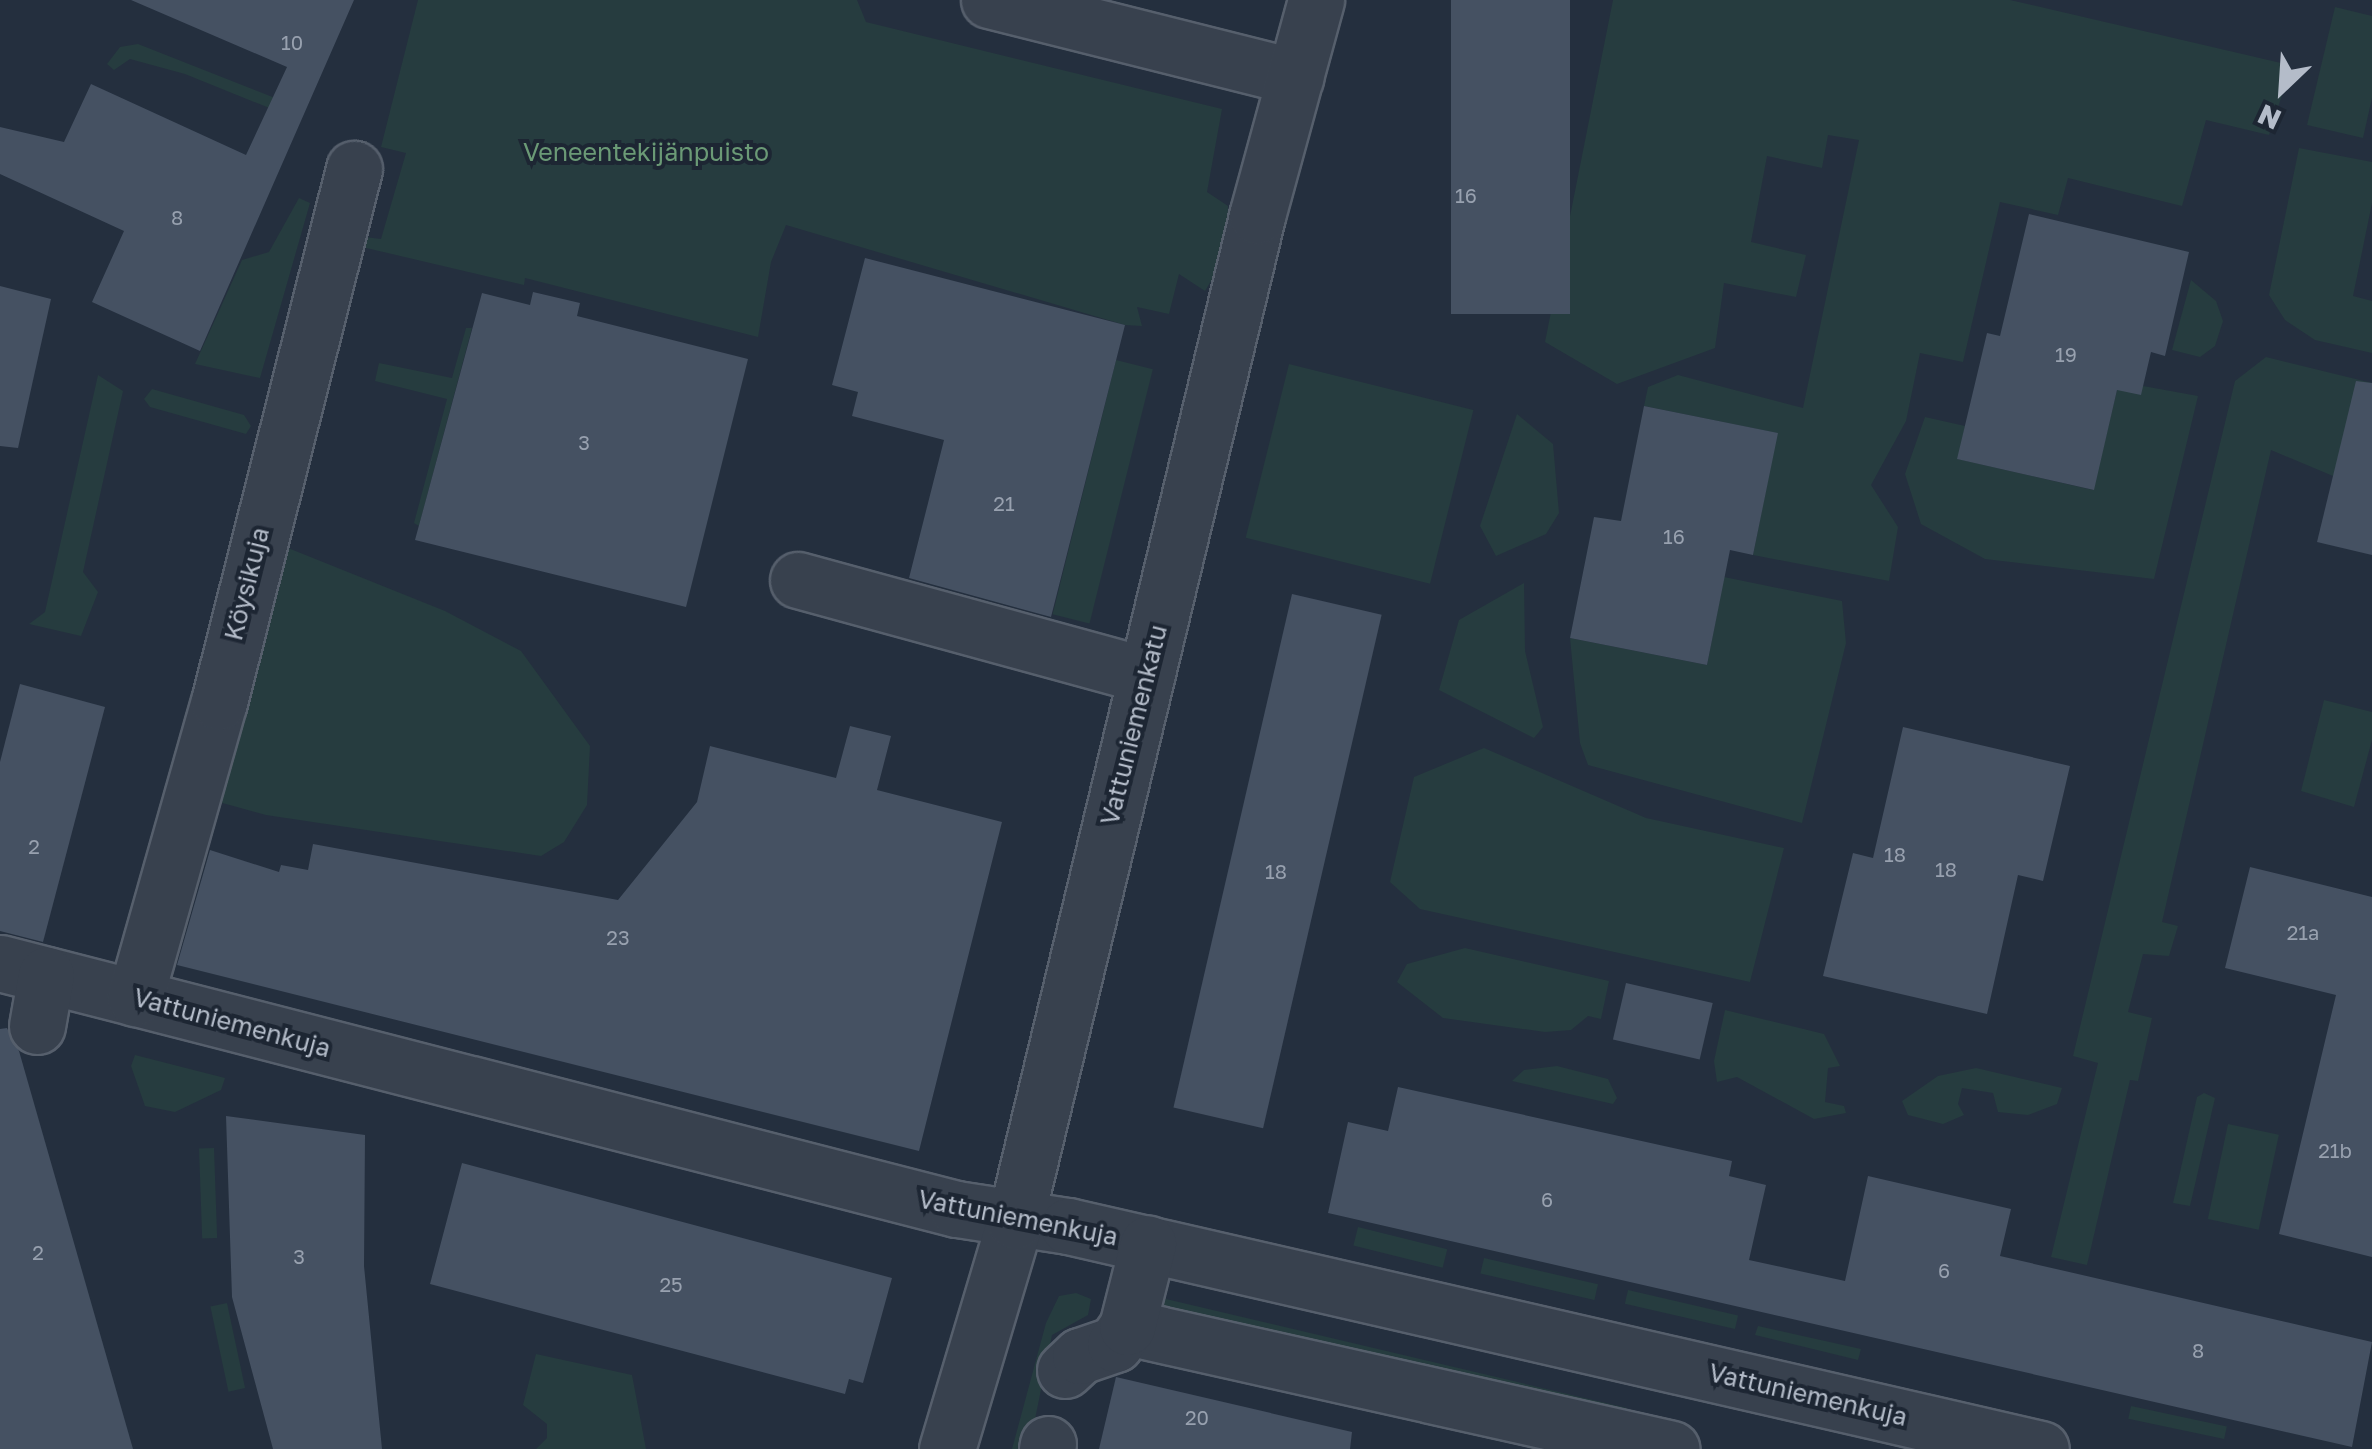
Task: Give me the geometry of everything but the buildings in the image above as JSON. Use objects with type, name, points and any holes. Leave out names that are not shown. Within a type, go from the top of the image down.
[{"type":"street","points":[[989,0],[1294,77]]},
{"type":"street","name":"Vattuniemenkatu","points":[[946,1449],[1015,1221],[1146,674],[1316,0]]},
{"type":"street","name":"Köysikuja","points":[[135,998],[340,282],[354,169]]},
{"type":"street","points":[[798,580],[1146,674]]},
{"type":"street","name":"Vattuniemenkuja","points":[[28,988],[135,998],[1015,1221],[1148,1244],[1676,1365],[1937,1437],[2042,1449]]},
{"type":"street","points":[[1065,1370],[1080,1356],[1115,1344],[1127,1328],[1148,1244]]},
{"type":"street","points":[[1127,1328],[1666,1448],[1676,1365]]},
{"type":"green space","name":"Veneentekijänpuisto","points":[[418,0],[857,0],[866,22],[1222,109],[1207,192],[1228,206],[1227,254],[1205,291],[1179,274],[1169,314],[1137,307],[1142,326],[1125,325],[786,225],[771,262],[758,337],[525,278],[524,285],[362,247],[365,237],[381,239],[406,153],[381,147]]},
{"type":"green space","points":[[1613,0],[2010,0],[2281,63],[2287,80],[2269,135],[2206,120],[2182,206],[2068,178],[2058,215],[2000,202],[1963,362],[1920,353],[1906,421],[1871,485],[1898,527],[1889,581],[1753,555],[1777,433],[1644,406],[1648,387],[1678,375],[1803,408],[1859,140],[1828,135],[1822,168],[1767,156],[1751,242],[1806,255],[1796,297],[1724,283],[1715,348],[1617,384],[1545,342]]},
{"type":"green space","points":[[2335,7],[2372,16],[2372,98],[2363,138],[2307,125]]},
{"type":"green space","points":[[138,44],[293,105],[289,116],[185,74],[130,59],[114,70],[107,64],[120,47]]},
{"type":"green space","points":[[2299,148],[2372,162],[2372,203],[2353,296],[2372,301],[2372,353],[2315,340],[2285,320],[2269,295]]},
{"type":"green space","points":[[299,198],[310,203],[260,378],[195,364],[242,260],[269,252]]},
{"type":"green space","points":[[2191,280],[2216,301],[2223,321],[2215,346],[2200,357],[2172,350]]},
{"type":"green space","points":[[466,328],[472,328],[419,526],[414,523],[447,399],[375,381],[379,363],[452,378]]},
{"type":"green space","points":[[2266,357],[2372,383],[2372,460],[2333,476],[2271,450],[2162,922],[2178,926],[2169,956],[2143,954],[2128,1012],[2152,1018],[2138,1081],[2130,1080],[2087,1265],[2051,1257],[2098,1063],[2073,1056],[2235,381]]},
{"type":"green space","points":[[1116,360],[1153,369],[1089,623],[1053,614]]},
{"type":"green space","points":[[1289,364],[1473,410],[1430,584],[1246,538]]},
{"type":"green space","points":[[98,375],[123,391],[83,572],[98,592],[81,636],[29,624],[45,612]]},
{"type":"green space","points":[[2143,386],[2198,396],[2154,579],[1985,559],[1921,524],[1905,474],[1925,417],[1965,426],[1958,459],[2093,490],[2117,390]]},
{"type":"green space","points":[[152,389],[244,415],[251,426],[246,434],[150,407],[144,399]]},
{"type":"green space","points":[[1517,414],[1553,444],[1559,513],[1546,534],[1496,556],[1480,526]]},
{"type":"green space","points":[[283,546],[445,611],[521,651],[590,746],[587,805],[564,842],[541,856],[266,815],[215,801]]},
{"type":"green space","points":[[1724,577],[1842,601],[1846,643],[1802,823],[1588,765],[1580,743],[1570,638],[1707,665]]},
{"type":"green space","points":[[1524,583],[1525,651],[1543,727],[1534,738],[1439,690],[1459,620]]},
{"type":"green space","points":[[2324,700],[2372,712],[2372,740],[2354,807],[2301,791]]},
{"type":"green space","points":[[1484,748],[1646,818],[1784,848],[1750,982],[1420,909],[1390,882],[1414,777]]},
{"type":"green space","points":[[1465,948],[1609,981],[1601,1019],[1588,1016],[1571,1030],[1545,1032],[1443,1018],[1397,982],[1407,964]]},
{"type":"green space","points":[[1725,1010],[1824,1034],[1840,1066],[1828,1068],[1825,1102],[1844,1106],[1846,1113],[1814,1119],[1737,1077],[1717,1082],[1714,1061]]},
{"type":"green space","points":[[135,1055],[225,1078],[221,1090],[175,1112],[145,1106],[131,1066]]},
{"type":"green space","points":[[1557,1066],[1608,1079],[1617,1098],[1613,1104],[1512,1081],[1524,1070]]},
{"type":"green space","points":[[1976,1068],[2062,1088],[2057,1104],[2028,1115],[1998,1112],[1993,1093],[1962,1088],[1958,1104],[1964,1115],[1943,1124],[1908,1115],[1902,1101],[1938,1076]]},
{"type":"green space","points":[[2204,1093],[2215,1098],[2190,1206],[2173,1203],[2197,1097]]},
{"type":"green space","points":[[2228,1124],[2279,1135],[2259,1230],[2208,1219]]},
{"type":"green space","points":[[214,1148],[217,1238],[202,1238],[199,1149]]},
{"type":"green space","points":[[1358,1227],[1447,1249],[1443,1268],[1353,1245]]},
{"type":"green space","points":[[1484,1258],[1598,1284],[1594,1300],[1480,1274]]},
{"type":"green space","points":[[1628,1290],[1738,1315],[1735,1329],[1625,1304]]},
{"type":"green space","points":[[1076,1293],[1091,1299],[1088,1315],[1052,1335],[1029,1449],[1012,1449],[1046,1323],[1059,1296]]},
{"type":"green space","points":[[1166,1299],[1627,1408],[1627,1416],[1158,1307]]},
{"type":"green space","points":[[227,1303],[245,1388],[228,1392],[210,1307]]},
{"type":"green space","points":[[1758,1326],[1861,1349],[1858,1360],[1755,1335]]},
{"type":"green space","points":[[536,1354],[632,1375],[646,1449],[536,1449],[547,1438],[547,1424],[523,1405]]},
{"type":"green space","points":[[2131,1406],[2227,1426],[2224,1439],[2128,1419]]}]
